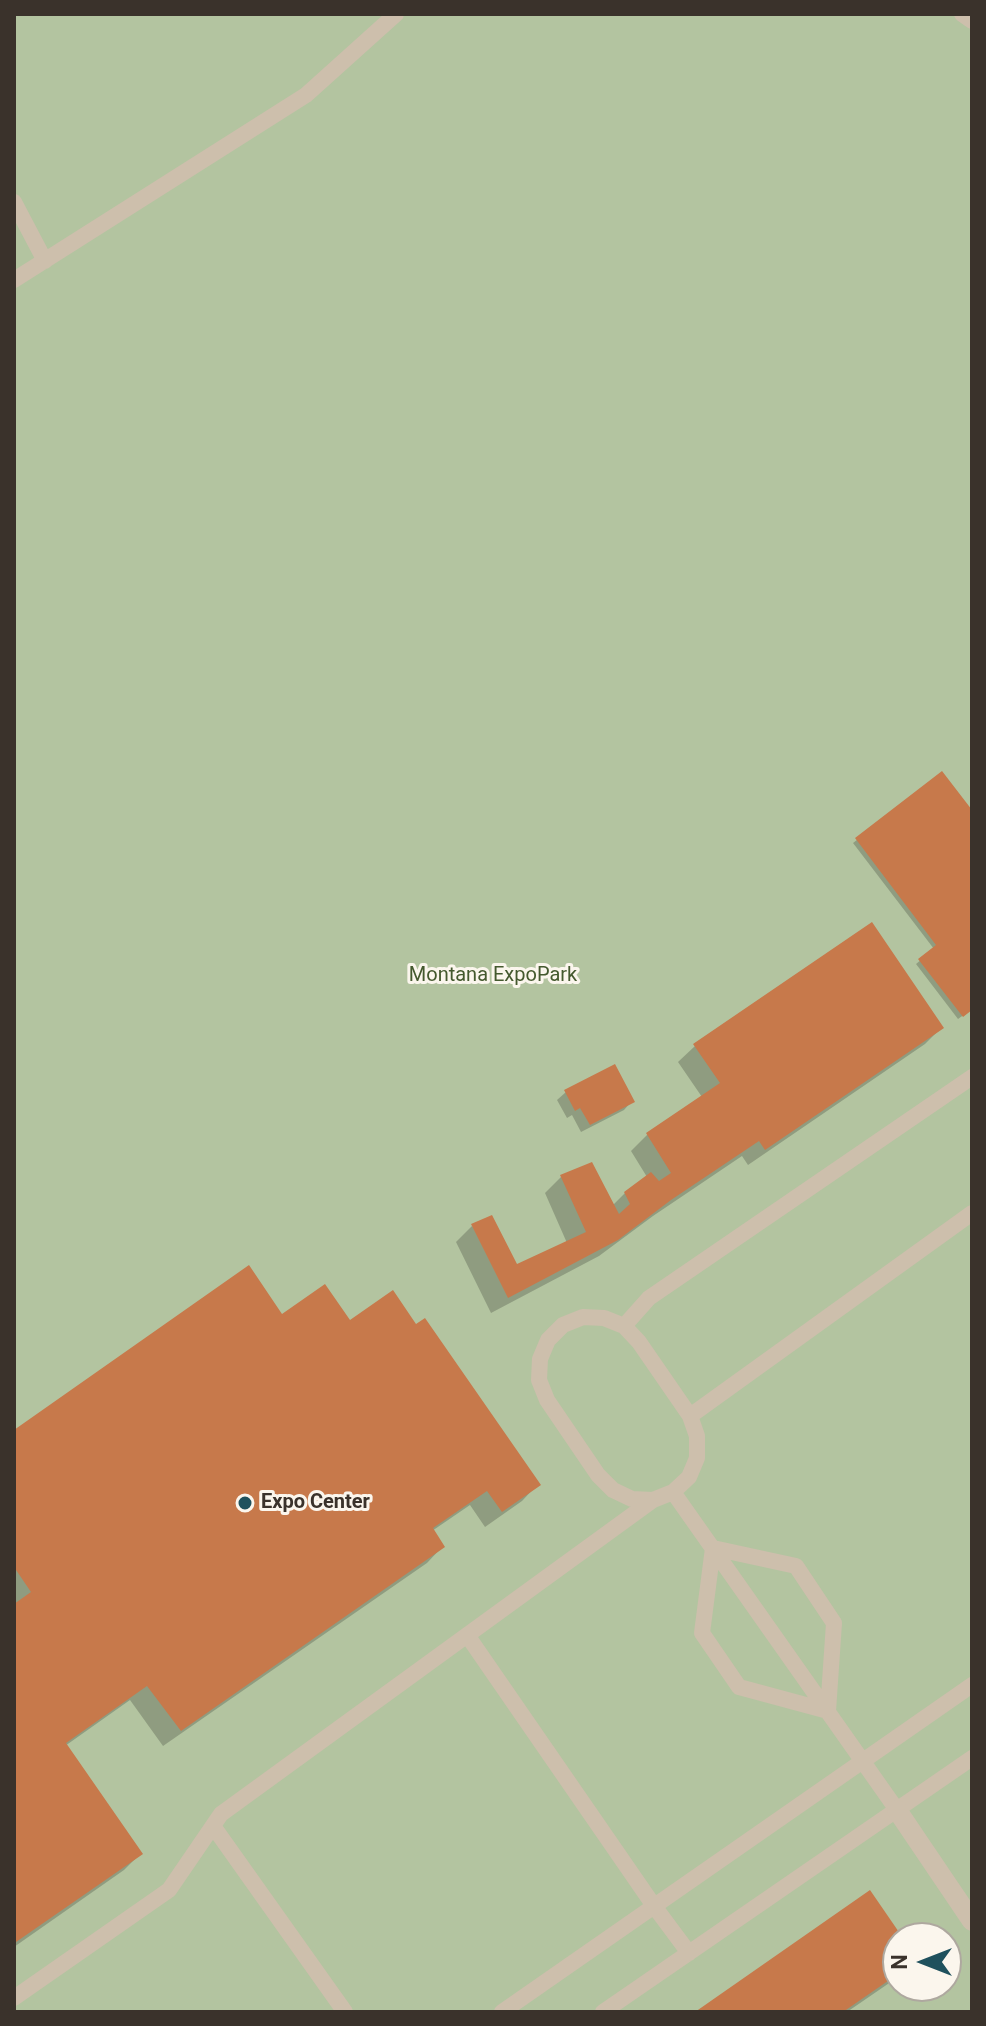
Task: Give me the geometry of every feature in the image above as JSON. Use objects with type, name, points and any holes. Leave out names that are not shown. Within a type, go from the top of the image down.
[{"type":"street","points":[[897,1810],[972,1921]]},
{"type":"lane","points":[[14,280],[306,95],[396,14]]},
{"type":"lane","points":[[962,14],[972,21]]},
{"type":"lane","points":[[14,202],[45,261]]},
{"type":"lane","points":[[624,1326],[649,1298],[972,1077]]},
{"type":"lane","points":[[690,1416],[972,1213]]},
{"type":"lane","points":[[14,1998],[169,1890],[221,1814],[653,1500],[673,1492],[689,1477],[697,1458],[697,1436],[690,1416],[639,1342],[624,1326],[604,1318],[583,1317],[563,1325],[548,1340],[540,1359],[539,1380],[547,1400],[598,1475],[613,1490],[632,1499],[653,1500]]},
{"type":"lane","points":[[673,1492],[897,1810]]},
{"type":"lane","points":[[713,1548],[796,1566],[834,1623],[828,1711]]},
{"type":"lane","points":[[713,1548],[702,1633],[739,1687],[828,1711]]},
{"type":"lane","points":[[467,1635],[689,1953]]},
{"type":"lane","points":[[502,2012],[972,1685]]},
{"type":"lane","points":[[603,2012],[972,1758]]},
{"type":"lane","points":[[213,1826],[345,2012]]},
{"type":"green space","name":"Montana ExpoPark","points":[[14,14],[972,14],[972,2012],[14,2012]]},
{"type":"building","points":[[942,771],[972,810],[972,1010],[963,1017],[918,959],[936,945],[855,838]]},
{"type":"building","points":[[872,922],[944,1028],[765,1150],[759,1141],[618,1240],[508,1298],[471,1224],[492,1215],[517,1264],[586,1232],[560,1175],[592,1162],[619,1214],[630,1204],[624,1192],[651,1172],[659,1181],[671,1173],[646,1133],[720,1083],[693,1044]]},
{"type":"building","points":[[615,1064],[635,1102],[590,1125],[580,1108],[575,1111],[564,1090]]},
{"type":"building","name":"Expo Center","points":[[249,1265],[282,1314],[325,1284],[350,1320],[393,1290],[416,1324],[425,1318],[541,1485],[502,1512],[487,1491],[433,1528],[445,1547],[181,1731],[147,1686],[66,1743],[143,1854],[16,1942],[14,1604],[31,1592],[14,1567],[14,1430]]},
{"type":"building","points":[[870,1890],[892,1922],[882,1922],[882,1985],[843,2012],[695,2012]]},
{"type":"place","name":"Expo Center","points":[[245,1503]]}]
